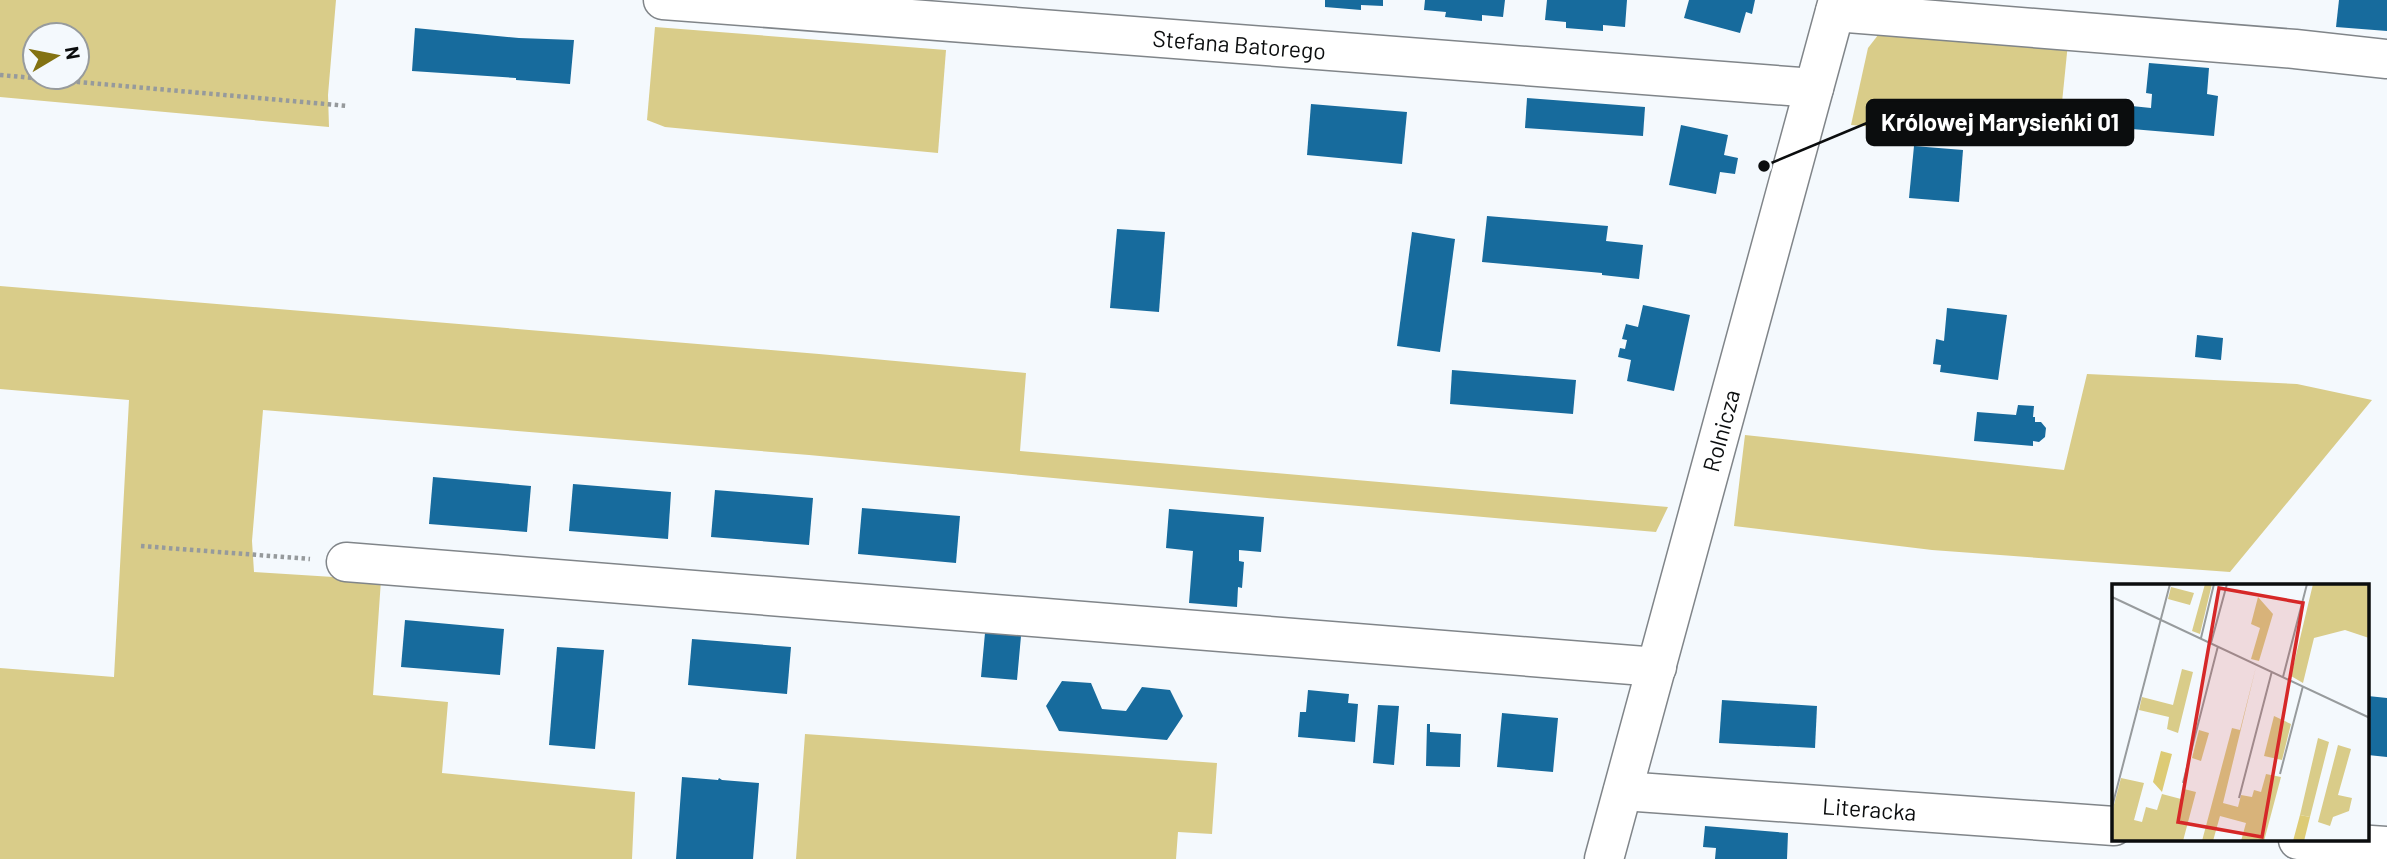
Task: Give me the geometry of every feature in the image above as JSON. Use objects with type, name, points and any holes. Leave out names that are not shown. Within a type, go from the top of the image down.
[{"type":"street","name":"Stefana Batorego","points":[[663,0],[1814,88]]},
{"type":"street","name":"Rolnicza","points":[[1604,859],[1837,6]]},
{"type":"street","points":[[1837,6],[2387,59]]},
{"type":"street","points":[[346,562],[1657,667]]},
{"type":"street","name":"Literacka","points":[[1623,791],[2112,826]]},
{"type":"street","points":[[2328,842],[2387,846]]},
{"type":"path","points":[[0,75],[348,106]]},
{"type":"path","points":[[141,545],[346,562]]},
{"type":"shaded area","points":[[0,0],[336,0],[328,95],[329,127],[0,97]]},
{"type":"shaded area","points":[[1885,26],[2068,43],[2058,142],[1851,125],[1868,48]]},
{"type":"shaded area","points":[[655,27],[946,50],[938,153],[665,127],[647,120]]},
{"type":"shaded area","points":[[0,286],[1026,373],[1020,451],[1668,507],[1656,532],[809,455],[263,410],[252,541],[254,572],[381,580],[373,695],[448,702],[442,773],[635,792],[632,859],[0,859],[0,668],[114,677],[129,400],[0,389]]},
{"type":"shaded area","points":[[2087,374],[2297,384],[2372,400],[2230,572],[1932,550],[1734,526],[1745,435],[2064,470]]},
{"type":"shaded area","points":[[805,734],[1217,763],[1212,834],[1178,832],[1176,859],[796,859]]},
{"type":"building","points":[[1325,0],[1383,0],[1383,6],[1361,5],[1361,10],[1325,7]]},
{"type":"building","points":[[1425,0],[1505,0],[1503,17],[1482,15],[1482,21],[1445,17],[1446,12],[1424,10]]},
{"type":"building","points":[[1547,0],[1627,0],[1625,27],[1603,25],[1603,31],[1566,28],[1566,22],[1545,20]]},
{"type":"building","points":[[1689,0],[1755,0],[1752,14],[1746,12],[1740,33],[1684,18]]},
{"type":"building","points":[[2339,0],[2387,0],[2387,31],[2336,27]]},
{"type":"building","points":[[415,28],[519,38],[574,40],[570,84],[412,71]]},
{"type":"building","points":[[2149,63],[2209,68],[2207,94],[2218,96],[2214,136],[2120,128],[2122,105],[2151,108],[2152,94],[2146,93]]},
{"type":"building","points":[[1527,98],[1645,107],[1643,136],[1525,128]]},
{"type":"building","points":[[1311,104],[1407,112],[1402,164],[1307,155]]},
{"type":"building","points":[[1681,125],[1728,135],[1724,155],[1738,158],[1735,174],[1720,172],[1716,194],[1669,185]]},
{"type":"building","points":[[1914,146],[1963,150],[1959,202],[1909,198]]},
{"type":"building","points":[[1487,216],[1608,226],[1606,241],[1643,245],[1639,279],[1482,262]]},
{"type":"building","points":[[1117,229],[1165,232],[1159,312],[1110,308]]},
{"type":"building","points":[[1412,232],[1455,239],[1440,352],[1397,346]]},
{"type":"building","points":[[1643,305],[1690,315],[1674,391],[1627,381],[1631,360],[1618,357],[1620,348],[1625,349],[1627,340],[1622,339],[1626,324],[1638,327]]},
{"type":"building","points":[[1947,308],[2007,315],[1998,380],[1940,372],[1941,365],[1933,364],[1936,339],[1944,341]]},
{"type":"building","points":[[2197,335],[2223,338],[2221,360],[2195,357]]},
{"type":"building","points":[[1452,370],[1576,380],[1573,414],[1450,404]]},
{"type":"building","points":[[2018,405],[2034,406],[2035,422],[2041,422],[2046,428],[2045,437],[2039,442],[2033,441],[2033,446],[1974,441],[1977,412],[2016,415]]},
{"type":"building","points":[[433,477],[531,486],[527,532],[429,524]]},
{"type":"building","points":[[573,484],[671,492],[668,539],[569,531]]},
{"type":"building","points":[[715,490],[813,498],[809,545],[711,537]]},
{"type":"building","points":[[862,508],[960,516],[956,563],[858,554]]},
{"type":"building","points":[[1169,509],[1264,517],[1261,552],[1239,550],[1239,561],[1244,562],[1237,607],[1189,603],[1193,551],[1166,548]]},
{"type":"building","points":[[405,620],[504,629],[500,675],[401,667]]},
{"type":"building","points":[[985,633],[1021,636],[1017,680],[981,677]]},
{"type":"building","points":[[692,639],[791,647],[787,694],[688,685]]},
{"type":"building","points":[[557,647],[604,650],[595,749],[549,745]]},
{"type":"building","points":[[1062,681],[1091,683],[1102,709],[1126,711],[1142,687],[1170,690],[1183,716],[1167,740],[1059,731],[1046,706]]},
{"type":"building","points":[[1308,690],[1349,694],[1348,703],[1358,704],[1355,742],[1298,737],[1300,712],[1306,712]]},
{"type":"building","points":[[2370,696],[2387,698],[2387,757],[2370,755]]},
{"type":"building","points":[[1722,700],[1817,706],[1815,748],[1719,743]]},
{"type":"building","points":[[1378,705],[1399,706],[1394,765],[1373,763]]},
{"type":"building","points":[[1502,713],[1558,718],[1553,772],[1497,767]]},
{"type":"building","points":[[1427,724],[1430,724],[1430,732],[1461,734],[1460,767],[1426,766]]},
{"type":"building","points":[[682,777],[759,783],[753,859],[676,859]]},
{"type":"building","points":[[1705,826],[1788,833],[1787,859],[1715,859],[1716,848],[1703,847]]},
{"type":"place","name":"Królowej Marysieńki 01","points":[[1764,166]]}]
